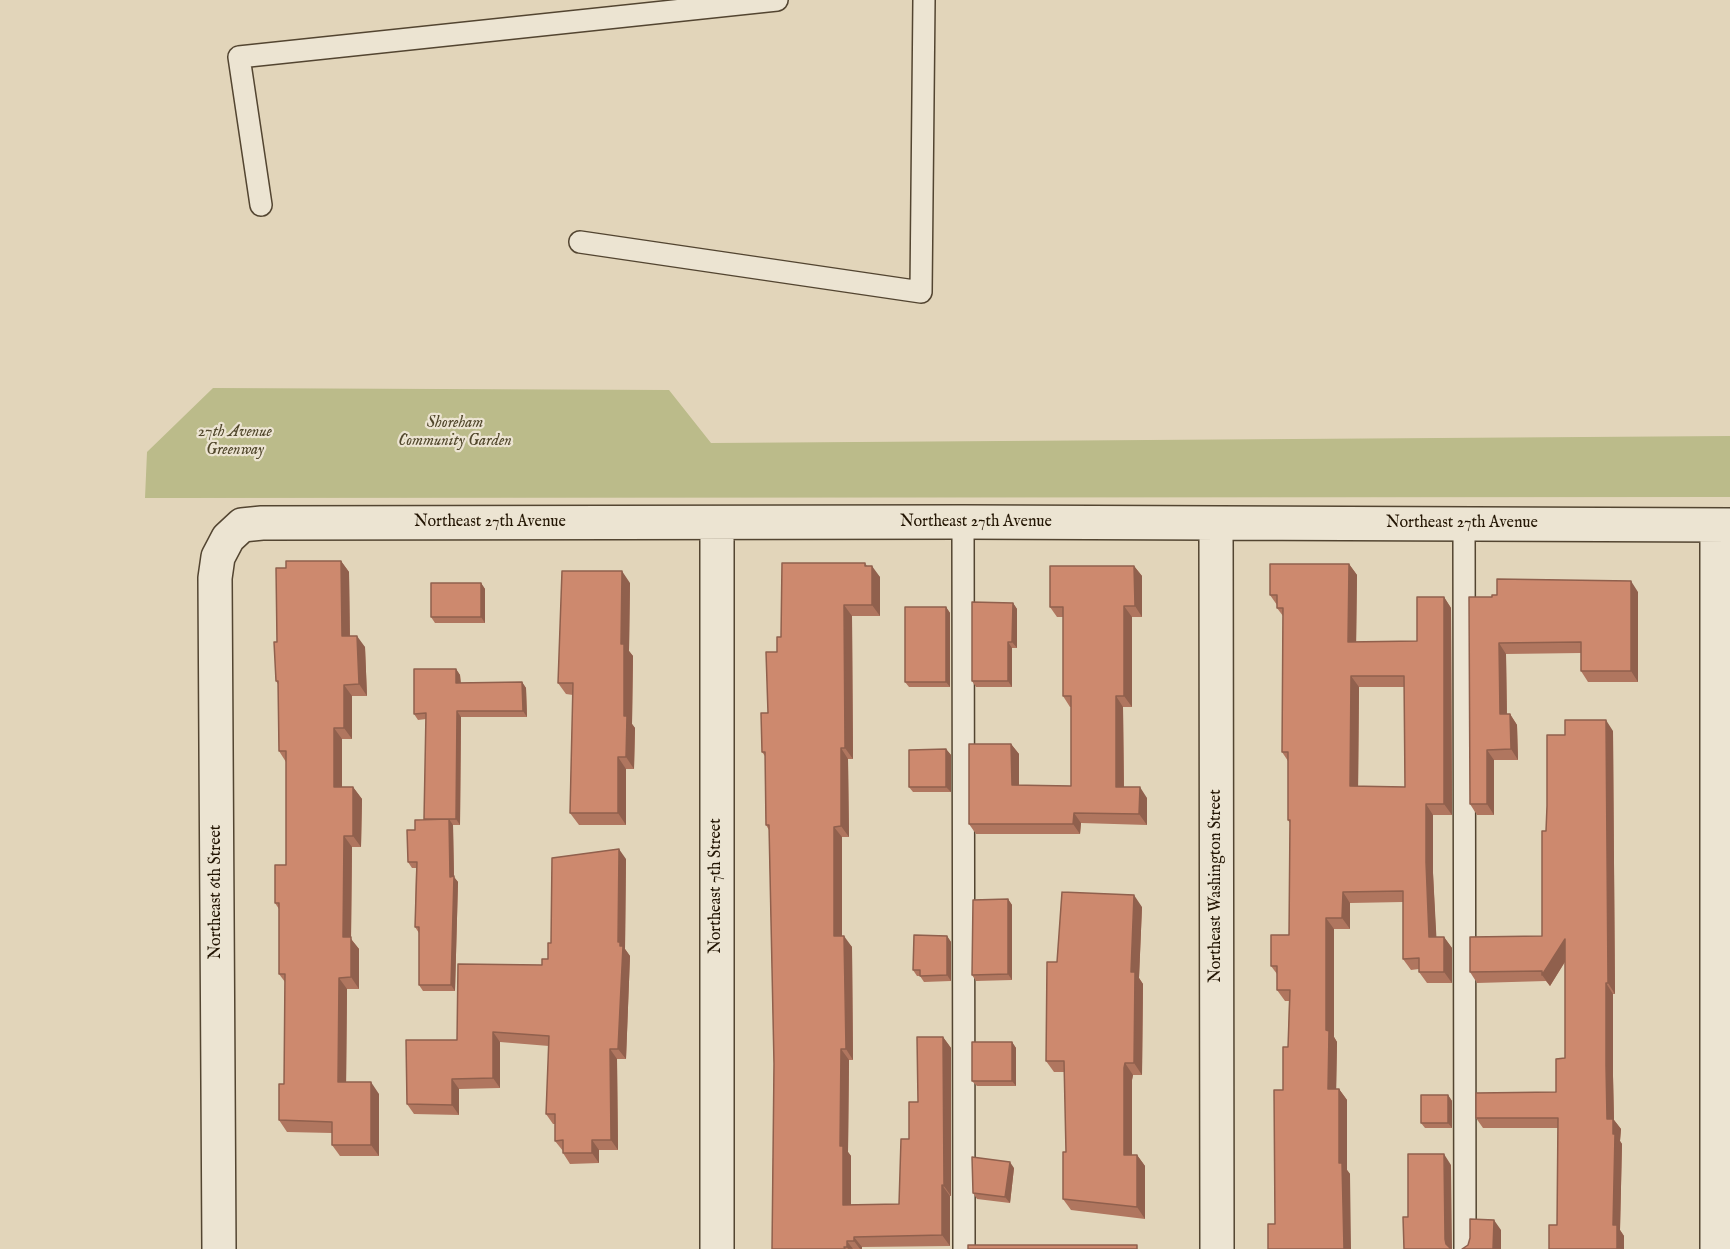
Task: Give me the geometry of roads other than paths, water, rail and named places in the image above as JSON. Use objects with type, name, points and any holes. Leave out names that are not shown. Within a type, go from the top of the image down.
[{"type":"street","name":"Northeast 27th Avenue","points":[[228,538],[242,525],[262,524],[963,522],[1723,525]]},
{"type":"street","name":"Northeast 7th Street","points":[[717,523],[717,1249]]},
{"type":"street","name":"Northeast Washington Street","points":[[1216,524],[1217,1249]]},
{"type":"street","points":[[1717,1249],[1723,525]]},
{"type":"street","name":"Northeast 6th Street","points":[[219,1249],[215,578],[218,557],[228,538]]},
{"type":"lane","points":[[261,206],[239,57],[777,0]]},
{"type":"lane","points":[[580,242],[921,292],[924,0]]},
{"type":"lane","points":[[963,522],[964,1249]]},
{"type":"lane","points":[[1464,524],[1465,1249]]},
{"type":"park label","name":"Shoreham Community Garden","points":[[455,433]]},
{"type":"park label","name":"27th Avenue Greenway","points":[[235,442]]}]
